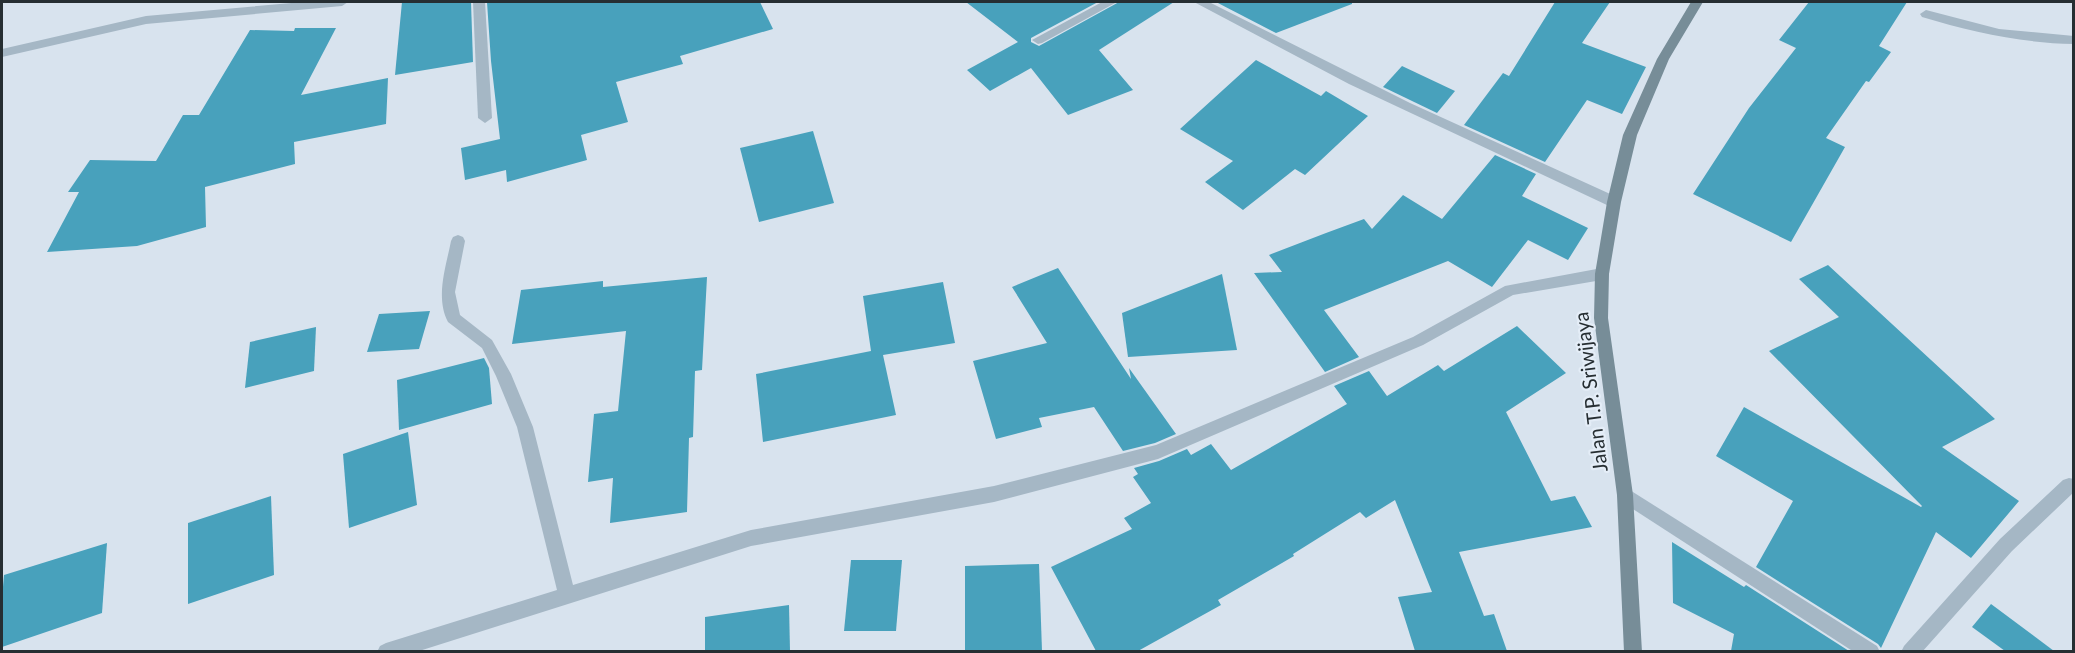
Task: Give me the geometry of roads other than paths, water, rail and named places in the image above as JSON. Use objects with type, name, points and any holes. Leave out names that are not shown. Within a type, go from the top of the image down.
[{"type":"main road","name":"Jalan T.P. Sriwijaya","points":[[1633,651],[1625,495],[1601,318],[1602,274],[1614,202],[1630,135],[1663,59],[1697,2]]},
{"type":"street","points":[[2,53],[146,20],[342,2]]},
{"type":"street","points":[[479,2],[484,118]]},
{"type":"street","points":[[1038,40],[1111,2]]},
{"type":"street","points":[[1200,2],[1371,91],[1614,202]]},
{"type":"street","points":[[1926,14],[2007,36],[2073,40]]},
{"type":"street","points":[[458,241],[448,292],[453,318],[487,344],[503,374],[525,427],[567,594]]},
{"type":"street","points":[[386,651],[751,538],[994,494],[1158,452],[1418,341],[1510,290],[1602,274]]},
{"type":"street","points":[[1910,651],[2006,545],[2069,485]]},
{"type":"street","points":[[1625,495],[1871,651]]}]
